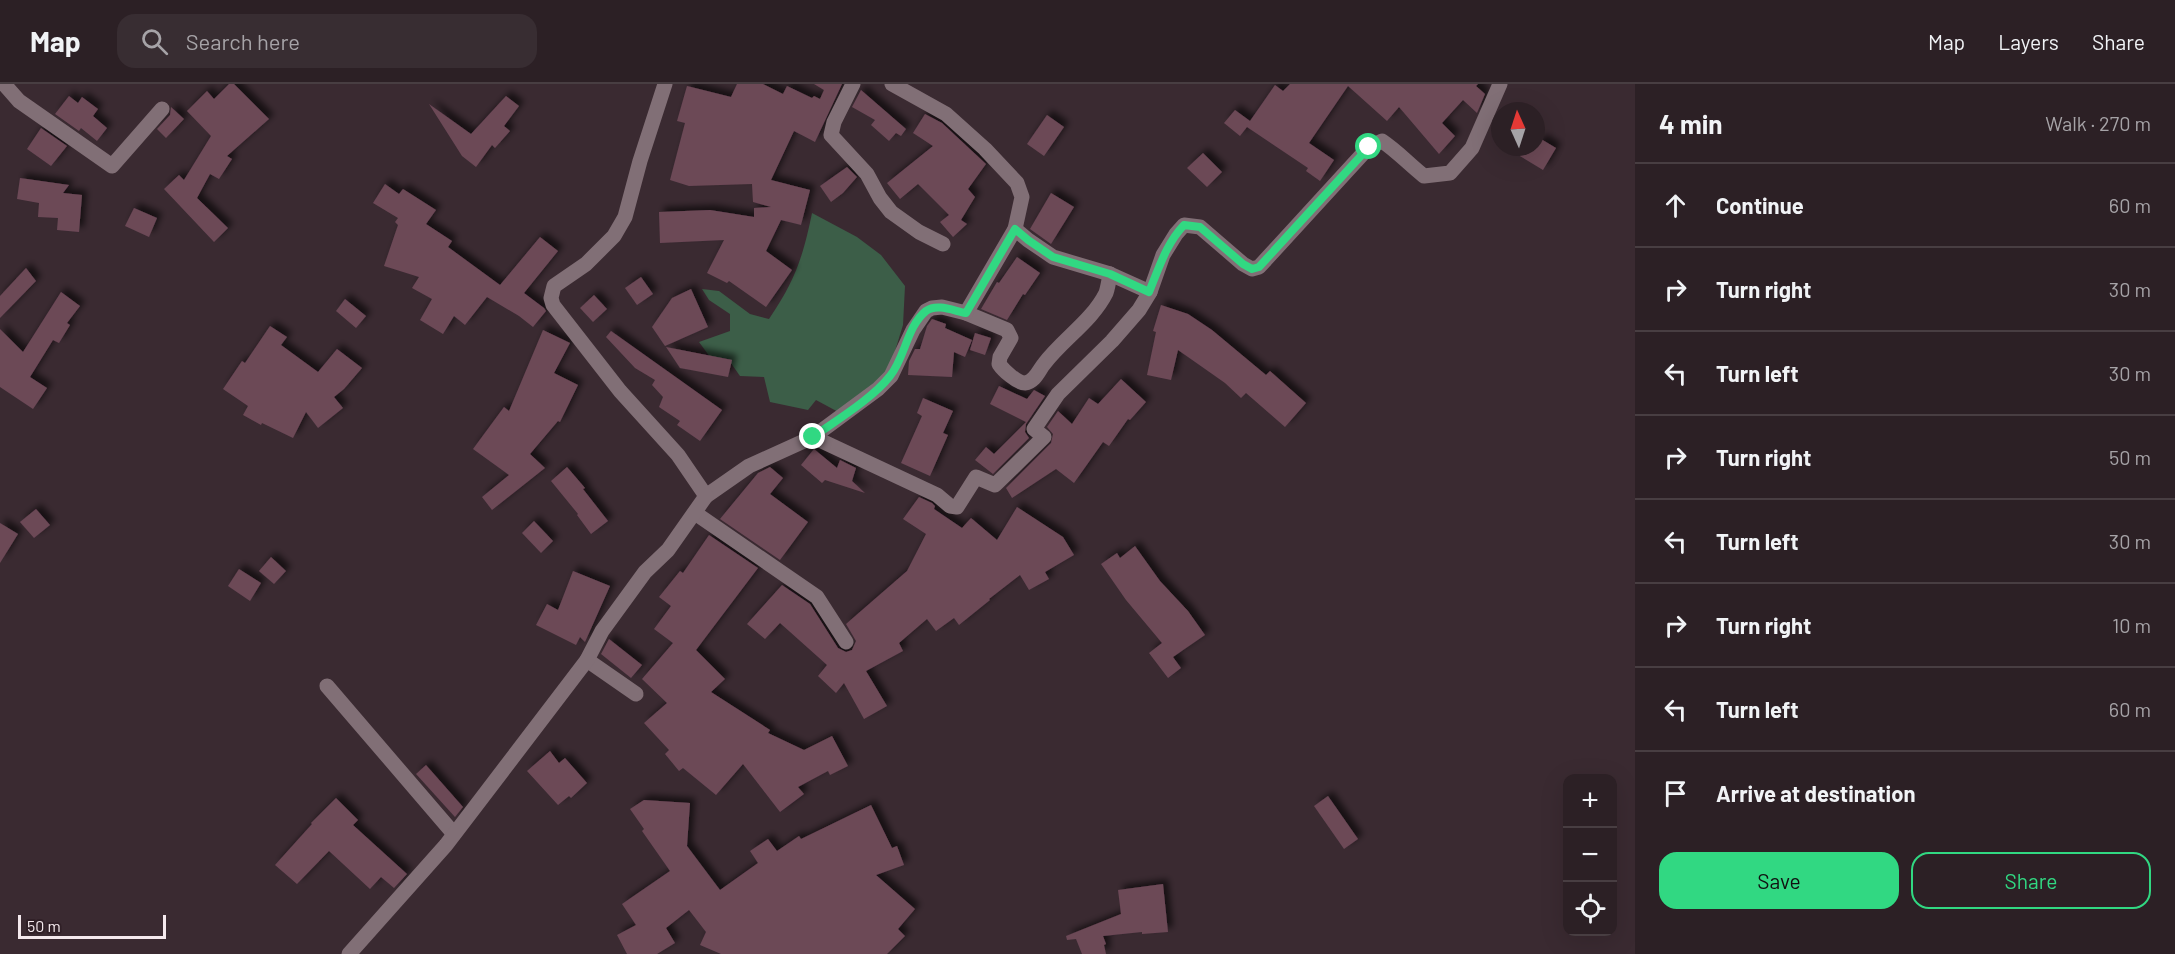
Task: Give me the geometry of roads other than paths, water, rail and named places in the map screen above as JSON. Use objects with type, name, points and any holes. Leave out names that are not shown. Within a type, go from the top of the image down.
[{"type":"street","points":[[4,84],[19,101],[112,166],[162,109]]},
{"type":"street","points":[[665,84],[625,217],[614,236],[586,264],[554,286],[550,298],[553,305],[620,391],[692,473],[706,496]]},
{"type":"street","points":[[852,84],[834,122],[831,135],[867,174],[880,198],[891,212],[919,232],[942,244]]},
{"type":"street","points":[[892,84],[946,114],[986,150],[1017,183],[1022,197],[1015,229],[966,313]]},
{"type":"street","points":[[813,437],[937,495],[950,506],[957,507],[976,477],[995,485],[1044,437],[1034,429],[1058,394],[1112,341],[1139,310],[1149,292],[1163,255],[1184,225],[1200,227],[1243,264],[1252,269],[1259,267],[1369,147],[1382,141],[1424,176],[1450,173],[1472,148],[1500,84]]},
{"type":"street","points":[[1015,229],[1053,257],[1110,274],[1149,292]]},
{"type":"street","points":[[349,954],[454,834],[587,660],[602,631],[645,572],[668,550],[706,496],[749,466],[813,437],[878,389],[891,376],[913,330],[926,311],[942,307],[966,313],[1007,330],[1011,338],[1000,357],[1000,365],[1019,381],[1028,382],[1033,380],[1057,349],[1097,307],[1107,291],[1110,274]]},
{"type":"street","points":[[695,513],[817,597],[846,642]]},
{"type":"street","points":[[587,660],[636,694]]},
{"type":"street","points":[[327,686],[454,834]]}]
